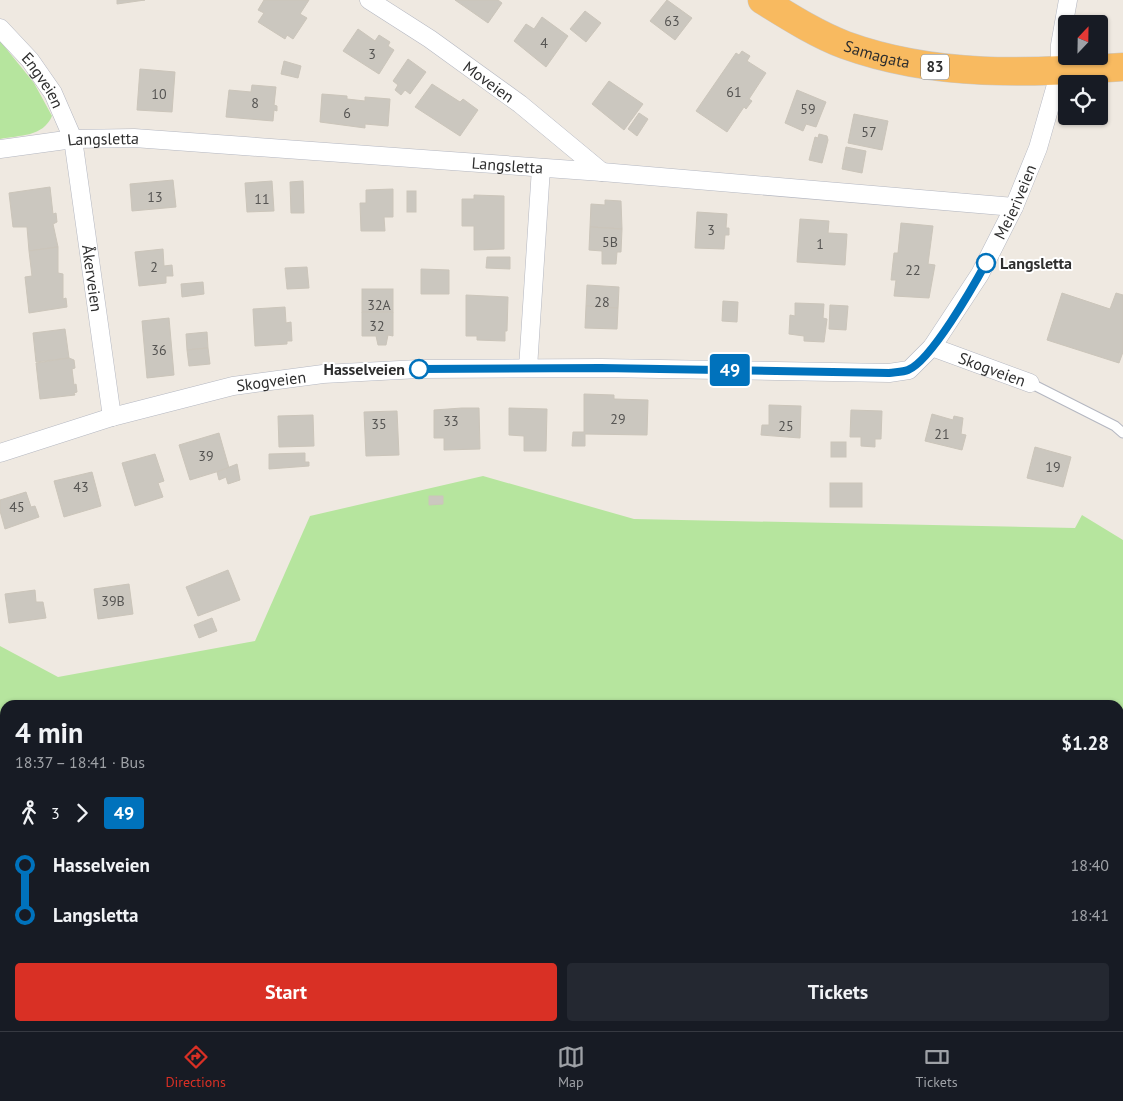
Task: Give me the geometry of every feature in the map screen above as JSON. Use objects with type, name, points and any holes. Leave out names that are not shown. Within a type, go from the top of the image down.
[{"type":"highway","name":"Samagata","points":[[762,0],[798,22],[844,44],[900,62],[952,70],[1060,71],[1123,67]]},
{"type":"street","name":"Moveien","points":[[368,0],[430,39],[520,104],[602,172]]},
{"type":"street","name":"Meieriveien","points":[[932,347],[980,274],[1014,207],[1038,148],[1060,71],[1060,45],[1068,0]]},
{"type":"street","name":"Engveien","points":[[0,28],[30,60],[53,93],[73,139]]},
{"type":"street","name":"Langsletta","points":[[0,149],[73,139],[134,138],[602,172],[1014,207]]},
{"type":"street","name":"Åkerveien","points":[[73,139],[112,417]]},
{"type":"street","points":[[528,368],[541,168]]},
{"type":"street","name":"Skogveien","points":[[0,454],[112,417],[233,386],[323,374],[419,369],[528,368],[889,373],[909,370],[932,347],[1030,384]]},
{"type":"lane","name":"Skogveien","points":[[1030,384],[1115,426],[1123,433]]},
{"type":"green space","points":[[0,41],[34,83],[52,116],[43,128],[37,131],[23,136],[0,139]]},
{"type":"green space","points":[[483,476],[634,519],[1075,528],[1082,515],[1123,540],[1123,700],[0,700],[0,646],[58,677],[255,641],[310,516]]},
{"type":"building","points":[[117,0],[145,0],[117,4]]},
{"type":"building","points":[[264,0],[309,0],[300,14],[307,18],[293,39],[287,35],[285,39],[258,22],[264,13],[258,10]]},
{"type":"building","points":[[455,0],[498,0],[502,3],[488,23]]},
{"type":"building","points":[[667,0],[692,18],[675,40],[650,21]]},
{"type":"building","points":[[585,11],[601,23],[586,42],[570,29]]},
{"type":"building","points":[[542,17],[568,36],[546,67],[514,41],[526,24],[534,29]]},
{"type":"building","points":[[358,29],[375,41],[379,35],[390,42],[388,46],[394,50],[379,74],[343,51]]},
{"type":"building","points":[[742,51],[750,56],[747,61],[766,73],[749,99],[752,101],[746,109],[744,107],[727,132],[696,111],[736,53],[739,55]]},
{"type":"building","points":[[408,59],[426,72],[410,94],[405,90],[401,95],[395,90],[398,85],[393,81]]},
{"type":"building","points":[[284,61],[301,66],[298,78],[281,74]]},
{"type":"building","points":[[140,69],[175,72],[172,112],[137,110]]},
{"type":"building","points":[[609,81],[643,104],[624,130],[592,104]]},
{"type":"building","points":[[432,84],[460,102],[463,99],[478,110],[460,136],[415,107]]},
{"type":"building","points":[[252,85],[276,87],[274,105],[277,106],[277,111],[274,110],[273,121],[226,117],[229,90],[251,92]]},
{"type":"building","points":[[797,90],[826,102],[816,127],[806,124],[803,131],[785,123]]},
{"type":"building","points":[[322,94],[347,96],[347,99],[365,101],[365,97],[390,99],[388,126],[365,124],[365,128],[320,122]]},
{"type":"building","points":[[639,113],[648,119],[637,136],[628,129]]},
{"type":"building","points":[[854,114],[888,121],[882,150],[848,143]]},
{"type":"building","points":[[819,134],[827,136],[828,140],[822,163],[809,160],[815,137],[818,138]]},
{"type":"building","points":[[846,147],[866,151],[862,173],[842,169]]},
{"type":"building","points":[[173,180],[176,207],[132,211],[130,184]]},
{"type":"building","points":[[272,181],[274,211],[247,212],[245,183]]},
{"type":"building","points":[[303,181],[304,213],[291,213],[290,182]]},
{"type":"building","points":[[50,187],[53,214],[56,213],[57,222],[53,224],[58,247],[29,251],[27,227],[13,227],[9,193]]},
{"type":"building","points":[[393,189],[393,217],[384,217],[385,231],[361,231],[360,203],[366,203],[366,190]]},
{"type":"building","points":[[407,191],[416,191],[416,212],[407,212]]},
{"type":"building","points":[[474,195],[504,196],[504,249],[474,250],[474,226],[462,226],[462,199],[474,199]]},
{"type":"building","points":[[605,200],[621,201],[622,229],[590,227],[591,204],[605,205]]},
{"type":"building","points":[[697,212],[727,214],[726,228],[729,228],[729,235],[725,235],[724,249],[695,248]]},
{"type":"building","points":[[800,219],[829,221],[828,233],[847,234],[845,265],[797,262]]},
{"type":"building","points":[[901,223],[933,226],[928,264],[935,265],[929,298],[894,296],[896,280],[891,280],[894,253],[898,253]]},
{"type":"building","points":[[590,227],[622,229],[621,252],[617,252],[616,264],[602,264],[602,251],[589,250]]},
{"type":"building","points":[[58,247],[58,273],[63,274],[63,299],[66,298],[67,307],[29,313],[25,277],[32,276],[29,251]]},
{"type":"building","points":[[163,249],[164,266],[172,265],[173,276],[166,276],[166,283],[139,286],[135,252]]},
{"type":"building","points":[[487,257],[510,257],[510,269],[486,268]]},
{"type":"building","points":[[307,267],[309,288],[287,289],[285,268]]},
{"type":"building","points":[[421,269],[449,270],[449,294],[421,294]]},
{"type":"building","points":[[203,282],[204,294],[182,297],[181,284]]},
{"type":"building","points":[[587,285],[619,287],[618,308],[586,306]]},
{"type":"building","points":[[362,289],[393,289],[393,312],[362,312]]},
{"type":"building","points":[[1062,293],[1110,309],[1116,293],[1123,295],[1123,352],[1119,363],[1047,340]]},
{"type":"building","points":[[466,295],[508,297],[505,341],[477,340],[477,336],[466,336]]},
{"type":"building","points":[[723,301],[738,302],[737,322],[722,321]]},
{"type":"building","points":[[795,303],[824,304],[823,318],[827,319],[824,342],[804,341],[804,336],[789,334],[790,315],[795,316]]},
{"type":"building","points":[[830,305],[848,306],[846,330],[829,329]]},
{"type":"building","points":[[586,306],[618,308],[617,329],[585,328]]},
{"type":"building","points":[[285,307],[286,323],[291,322],[292,341],[287,341],[287,344],[255,346],[253,309]]},
{"type":"building","points":[[362,312],[393,312],[393,336],[388,335],[386,345],[378,345],[376,336],[362,336]]},
{"type":"building","points":[[169,318],[174,375],[147,378],[142,321]]},
{"type":"building","points":[[65,329],[69,358],[36,362],[33,333]]},
{"type":"building","points":[[207,332],[208,348],[187,350],[186,334]]},
{"type":"building","points":[[208,348],[210,364],[189,366],[187,350]]},
{"type":"building","points":[[69,358],[74,360],[75,368],[72,369],[77,392],[74,393],[75,395],[40,399],[36,363]]},
{"type":"building","points":[[584,394],[614,395],[614,399],[648,400],[647,435],[585,434],[585,446],[572,446],[573,432],[584,432]]},
{"type":"building","points":[[769,405],[801,406],[800,438],[761,435],[762,425],[769,425]]},
{"type":"building","points":[[479,408],[480,449],[444,450],[444,438],[434,438],[434,410]]},
{"type":"building","points":[[509,408],[547,409],[546,451],[524,451],[524,436],[509,435]]},
{"type":"building","points":[[851,410],[882,411],[881,439],[875,439],[875,447],[861,446],[861,437],[850,437]]},
{"type":"building","points":[[397,411],[399,455],[366,456],[364,412]]},
{"type":"building","points":[[932,414],[953,420],[954,416],[963,418],[961,434],[966,435],[962,450],[925,441]]},
{"type":"building","points":[[313,415],[314,446],[279,447],[278,416]]},
{"type":"building","points":[[219,433],[229,468],[190,480],[179,445]]},
{"type":"building","points":[[831,442],[846,442],[846,457],[831,457]]},
{"type":"building","points":[[1035,447],[1071,457],[1063,487],[1027,478]]},
{"type":"building","points":[[305,453],[305,462],[309,462],[309,466],[269,469],[269,454]]},
{"type":"building","points":[[155,454],[164,481],[158,483],[163,497],[135,506],[122,463]]},
{"type":"building","points":[[237,464],[240,480],[228,484],[226,477],[219,480],[217,472]]},
{"type":"building","points":[[92,472],[101,506],[64,517],[54,481]]},
{"type":"building","points":[[830,483],[862,483],[862,507],[830,507]]},
{"type":"building","points":[[26,492],[31,507],[35,506],[39,517],[5,529],[0,511],[0,500]]},
{"type":"building","points":[[429,496],[443,496],[443,504],[429,505]]},
{"type":"building","points":[[228,570],[240,600],[198,616],[186,587]]},
{"type":"building","points":[[129,584],[133,614],[98,619],[94,589]]},
{"type":"building","points":[[35,590],[36,602],[43,602],[46,618],[9,623],[5,594]]},
{"type":"building","points":[[212,618],[217,631],[199,638],[194,625]]},
{"type":"bus line","name":"49","points":[[419,369],[601,368],[889,373],[909,370],[917,364],[945,330],[986,263]]},
{"type":"place","name":"Langsletta","points":[[986,263]]},
{"type":"place","name":"Hasselveien","points":[[419,369]]}]
